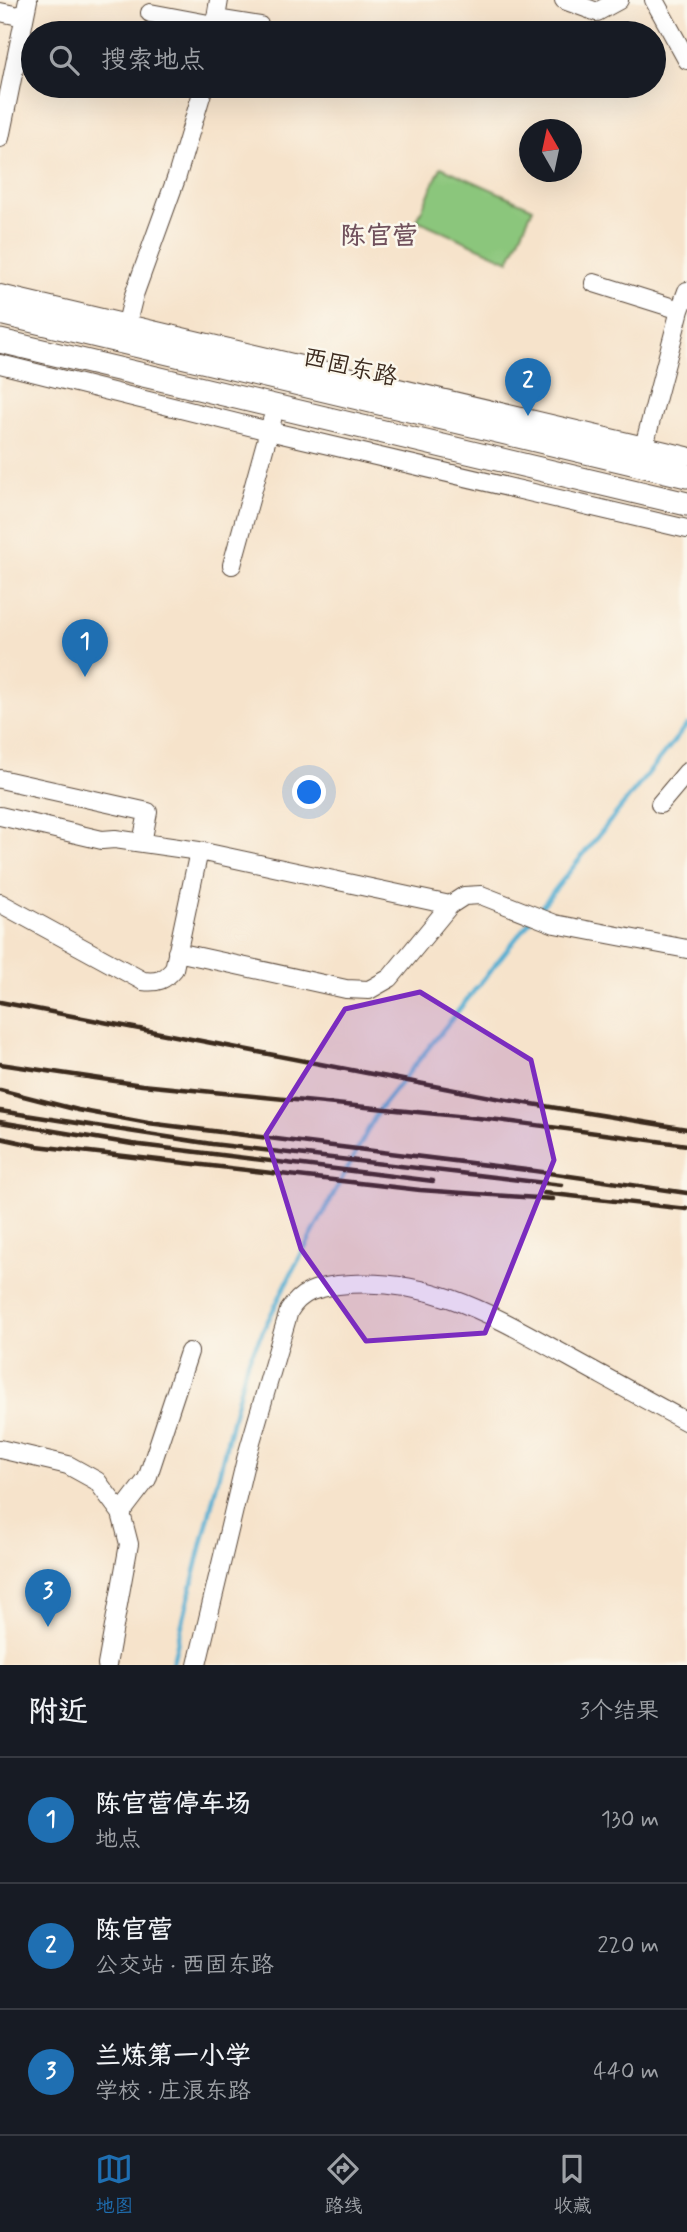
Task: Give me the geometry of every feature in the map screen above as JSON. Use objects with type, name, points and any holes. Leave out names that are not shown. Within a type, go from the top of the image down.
[{"type":"main road","name":"西固东路","points":[[0,313],[125,334],[687,476]]},
{"type":"main road","points":[[0,341],[687,504]]},
{"type":"street","points":[[215,21],[219,0]]},
{"type":"street","points":[[564,0],[597,12],[620,0]]},
{"type":"street","points":[[654,0],[666,21]]},
{"type":"street","points":[[0,12],[26,8]]},
{"type":"street","points":[[150,13],[189,21]]},
{"type":"street","points":[[666,22],[687,60]]},
{"type":"street","points":[[0,138],[21,33]]},
{"type":"street","points":[[125,334],[134,295],[177,176],[200,98]]},
{"type":"street","points":[[594,282],[680,310]]},
{"type":"street","points":[[644,446],[687,291]]},
{"type":"street","points":[[0,294],[125,334],[687,457]]},
{"type":"street","points":[[0,365],[687,529]]},
{"type":"street","points":[[233,565],[274,406]]},
{"type":"street","points":[[660,804],[687,772]]},
{"type":"street","points":[[0,779],[148,812],[142,843]]},
{"type":"street","points":[[0,816],[102,840],[115,839],[200,851],[450,905]]},
{"type":"street","points":[[0,904],[143,981],[161,981],[174,969],[200,851]]},
{"type":"street","points":[[177,952],[346,989],[369,990],[390,978],[450,905],[464,896],[481,894],[555,924],[687,948]]},
{"type":"street","points":[[197,1665],[246,1459],[289,1311],[298,1298],[311,1290],[367,1282],[409,1287],[449,1297],[493,1315],[687,1422]]},
{"type":"street","points":[[121,1513],[147,1479],[189,1352]]},
{"type":"street","points":[[0,1449],[68,1465],[97,1480],[121,1513],[129,1544],[107,1665]]},
{"type":"highlighted area","points":[[420,992],[531,1060],[554,1160],[485,1333],[366,1341],[301,1249],[266,1135],[345,1009]]},
{"type":"green space","points":[[441,167],[533,208],[509,261],[417,220]]},
{"type":"waterway","points":[[538,911],[687,725]]},
{"type":"waterway","points":[[172,1665],[246,1365],[378,1111],[530,921]]},
{"type":"railway","points":[[0,1002],[501,1099],[687,1129]]},
{"type":"railway","points":[[0,1064],[142,1085],[498,1120],[687,1145]]},
{"type":"railway","points":[[0,1090],[78,1110],[148,1123],[535,1171],[687,1193]]},
{"type":"railway","points":[[0,1111],[212,1144],[562,1185]]},
{"type":"railway","points":[[0,1122],[132,1144],[433,1181]]},
{"type":"railway","points":[[0,1138],[37,1146],[420,1190],[553,1199]]},
{"type":"railway","points":[[544,1193],[687,1209]]},
{"type":"place","name":"陈官营","points":[[528,416]]},
{"type":"place","name":"陈官营停车场","points":[[85,677]]},
{"type":"place","name":"兰炼第一小学","points":[[48,1627]]},
{"type":"district","name":"陈官营","points":[[379,237]]}]
